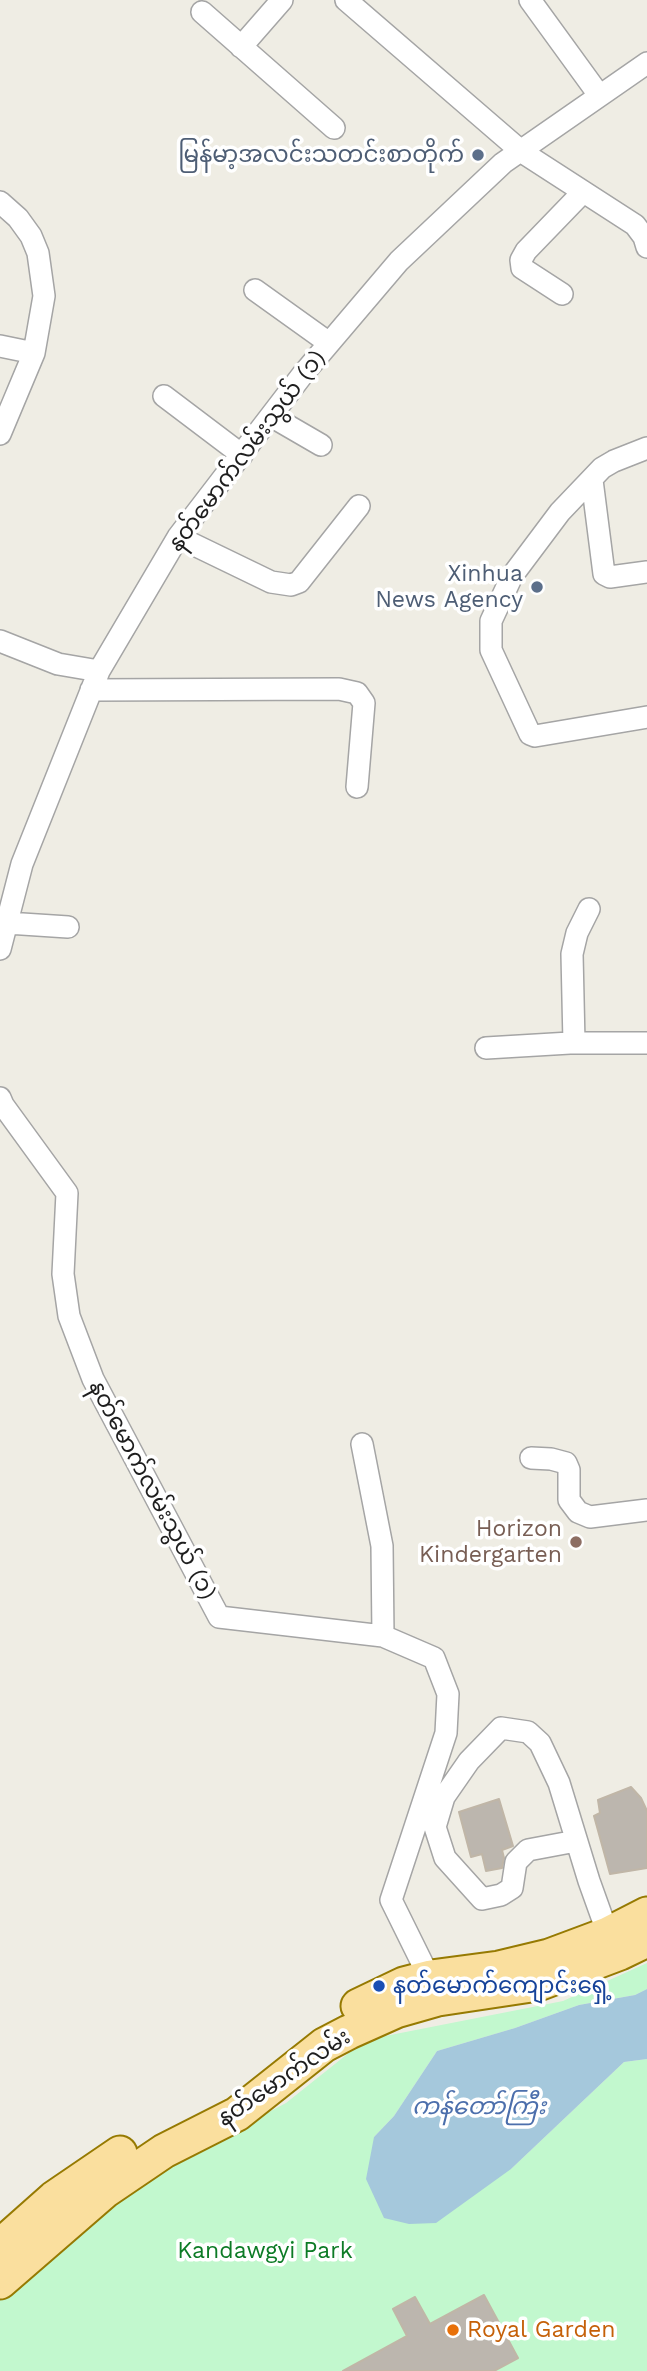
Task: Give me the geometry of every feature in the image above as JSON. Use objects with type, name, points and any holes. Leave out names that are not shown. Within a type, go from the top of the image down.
[{"type":"main road","name":"နတ်မောက်လမ်း","points":[[1,2279],[104,2191],[164,2151],[237,2114],[324,2045],[396,2011],[435,1988],[499,1968],[625,1942],[647,1914]]},
{"type":"main road","name":"နတ်မောက်လမ်း","points":[[0,2246],[54,2198],[113,2157],[155,2133],[227,2099],[316,2030],[386,1991],[435,1988]]},
{"type":"street","points":[[241,47],[282,0]]},
{"type":"street","points":[[346,0],[522,152],[635,225],[644,237],[647,247]]},
{"type":"street","points":[[530,0],[599,95]]},
{"type":"street","points":[[202,12],[334,128]]},
{"type":"street","name":"နတ်မောက်လမ်းသွယ် (၁)","points":[[0,949],[7,923],[9,879],[22,864],[95,681],[178,537],[329,343],[399,261],[503,163],[647,63]]},
{"type":"street","points":[[562,294],[522,268],[521,260],[526,251],[583,192]]},
{"type":"street","points":[[0,202],[18,218],[31,236],[38,253],[44,296],[34,354],[0,434]]},
{"type":"street","points":[[256,290],[329,343]]},
{"type":"street","points":[[0,346],[34,354]]},
{"type":"street","points":[[164,396],[242,455]]},
{"type":"street","points":[[271,416],[321,445]]},
{"type":"street","points":[[647,448],[602,468],[560,512],[512,576],[491,621],[491,650],[530,734],[535,736],[647,717]]},
{"type":"street","points":[[592,480],[604,573],[610,577],[647,572]]},
{"type":"street","points":[[178,537],[271,582],[291,585],[299,583],[359,506]]},
{"type":"street","points":[[0,641],[95,681],[339,690],[357,693],[364,703],[357,787]]},
{"type":"street","points":[[574,1043],[572,954],[577,933],[589,909]]},
{"type":"street","points":[[7,923],[68,927]]},
{"type":"street","points":[[486,1048],[574,1043],[647,1043]]},
{"type":"street","name":"နတ်မောက်လမ်းသွယ် (၁)","points":[[0,1098],[67,1193],[64,1274],[69,1316],[93,1379],[219,1617],[383,1636],[434,1658],[448,1695],[446,1733],[391,1900],[435,1988]]},
{"type":"street","points":[[362,1444],[382,1546],[383,1636]]},
{"type":"street","points":[[531,1458],[566,1463],[569,1470],[569,1500],[578,1512],[590,1517],[647,1510]]},
{"type":"street","points":[[576,1841],[528,1850],[516,1862],[512,1888],[501,1895],[482,1899],[445,1858],[435,1827],[444,1797],[469,1761],[501,1728],[528,1732],[540,1743],[559,1783],[576,1841],[625,1942]]},
{"type":"green space","name":"Kandawgyi Park","points":[[647,1963],[647,1989],[635,1995],[579,2005],[515,2028],[437,2051],[394,2116],[374,2137],[511,2169],[624,2062],[647,2059],[647,2371],[0,2371],[0,2299],[144,2178],[286,2103],[365,2040],[563,2001]]},
{"type":"water","name":"ကန်တော်ကြီး","points":[[647,1989],[647,2059],[624,2062],[511,2169],[436,2223],[409,2224],[384,2218],[366,2179],[374,2137],[394,2116],[437,2051],[515,2028],[579,2005],[635,1995]]},
{"type":"building","points":[[631,1787],[641,1798],[647,1811],[647,1868],[610,1874],[594,1816],[600,1813],[598,1800]]},
{"type":"building","points":[[499,1799],[513,1846],[502,1850],[502,1868],[486,1871],[482,1854],[471,1857],[459,1812]]},
{"type":"building","name":"Royal Garden","points":[[484,2295],[518,2358],[494,2371],[343,2371],[407,2336],[393,2309],[415,2297],[430,2324]]},
{"type":"place","name":"မြန်မာ့အလင်းသတင်းစာတိုက်","points":[[478,155]]},
{"type":"place","name":"Xinhua News Agency","points":[[537,587]]},
{"type":"place","name":"Horizon Kindergarten","points":[[576,1542]]},
{"type":"place","name":"နတ်မောက်ကျောင်းရှေ့","points":[[379,1986]]},
{"type":"place","name":"Royal Garden","points":[[453,2330]]}]
